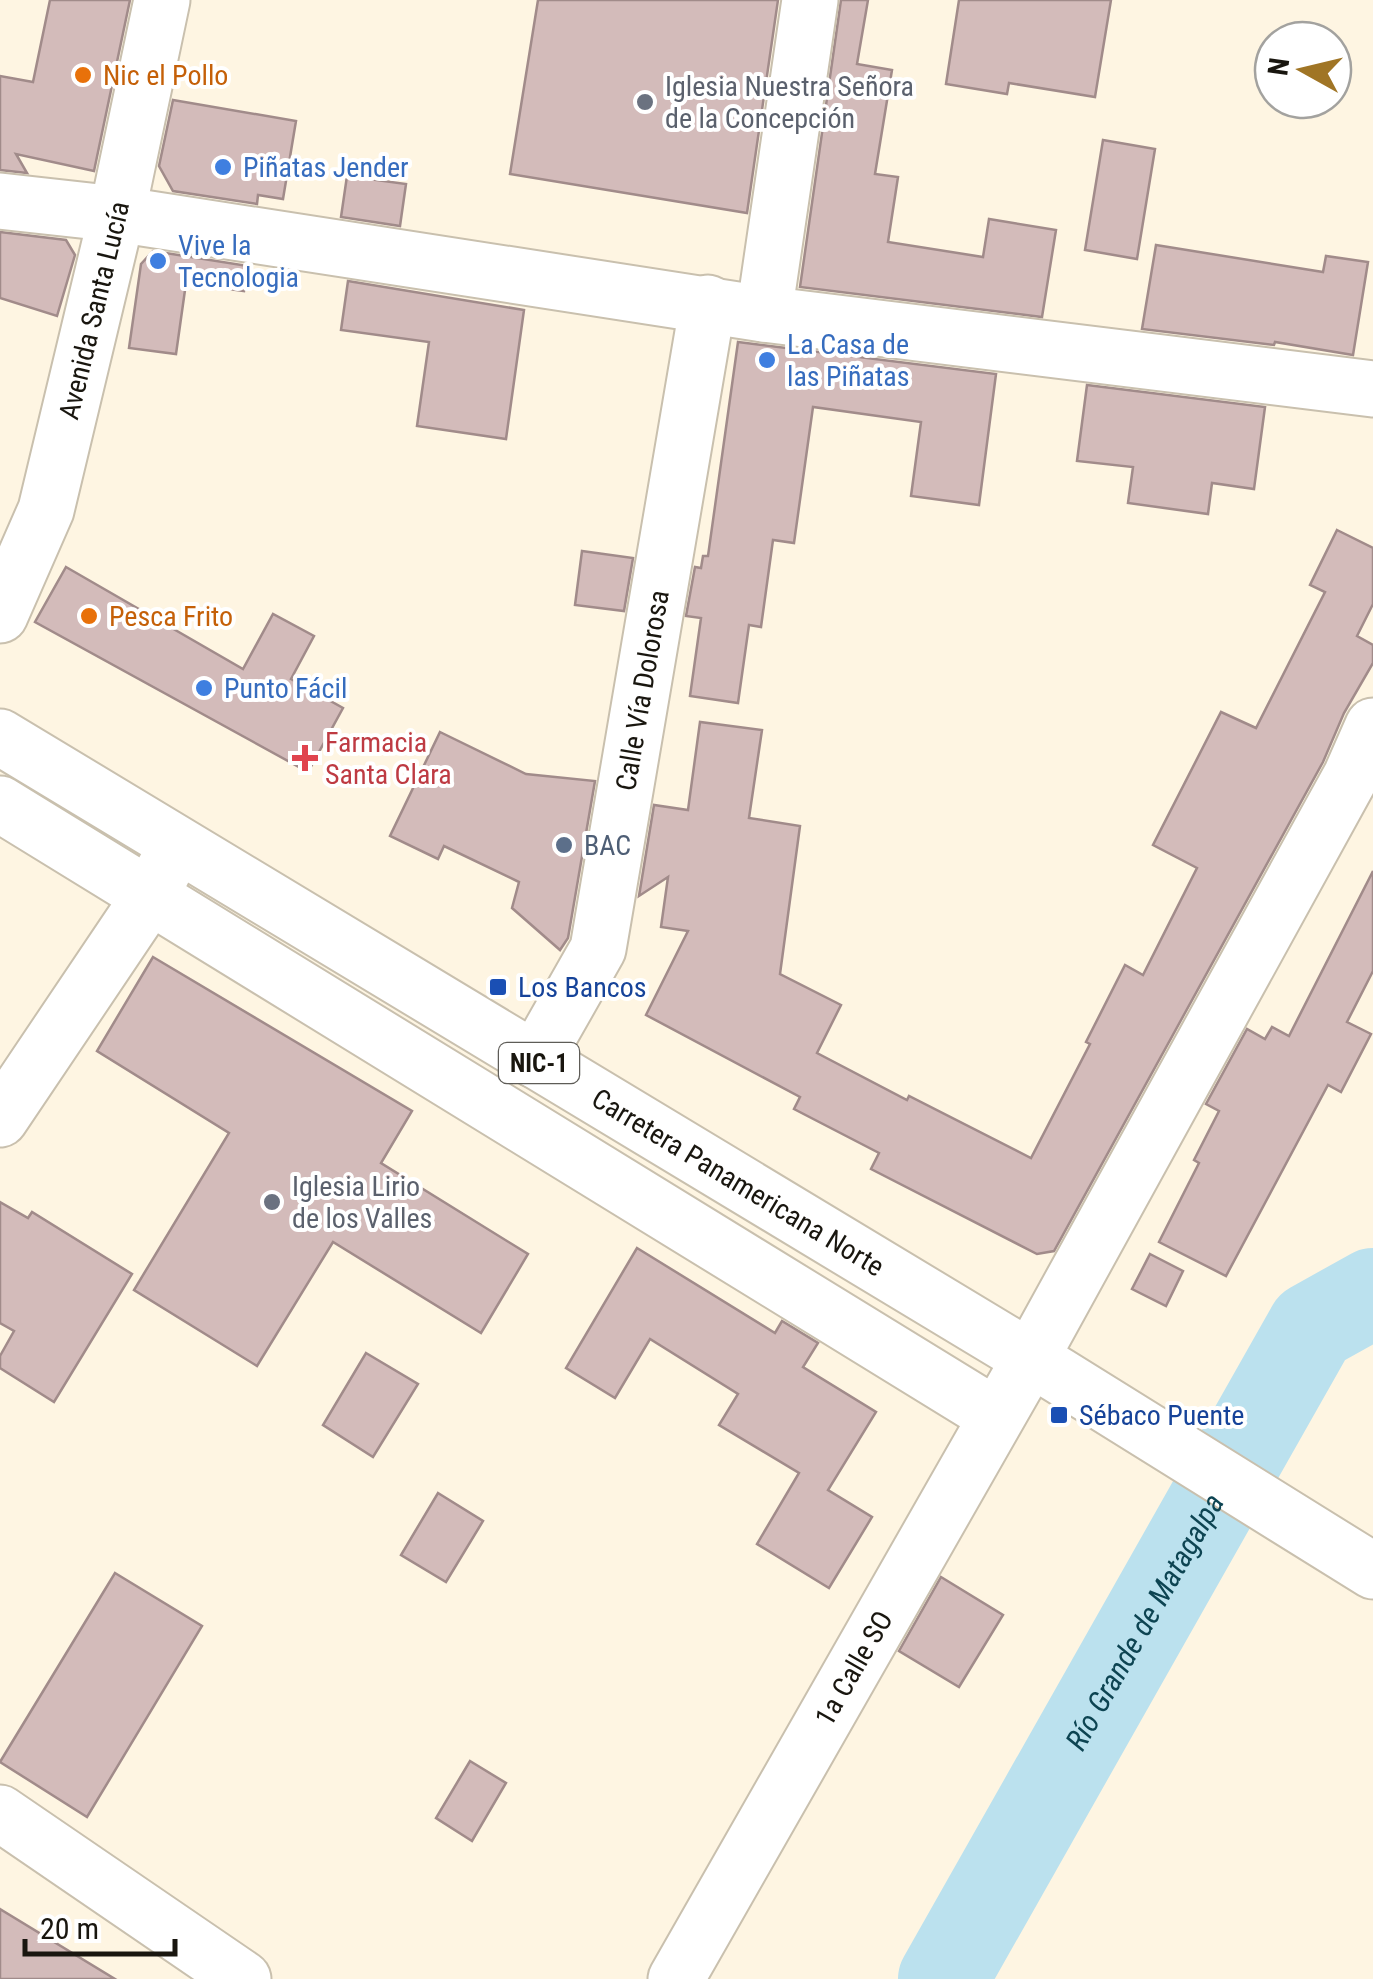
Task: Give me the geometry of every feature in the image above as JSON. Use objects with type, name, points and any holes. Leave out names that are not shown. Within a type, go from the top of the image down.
[{"type":"main road","name":"Avenida Santa Lucía","points":[[0,614],[46,510],[117,214],[162,0]]},
{"type":"main road","points":[[764,314],[810,0]]},
{"type":"main road","points":[[0,202],[117,214],[764,314],[1373,389]]},
{"type":"main road","name":"Calle Vía Dolorosa","points":[[535,1060],[598,949],[708,303]]},
{"type":"main road","name":"1a Calle SO","points":[[676,1979],[1030,1359],[1351,776],[1373,726]]},
{"type":"main road","name":"Carretera Panamericana Norte","points":[[0,738],[1078,1388],[1373,1571]]},
{"type":"main road","points":[[0,804],[996,1416]]},
{"type":"main road","points":[[0,1119],[150,896],[178,844]]},
{"type":"main road","points":[[0,1813],[242,1979]]},
{"type":"building","points":[[50,0],[130,0],[94,171],[16,154],[27,173],[0,170],[0,76],[33,82]]},
{"type":"building","name":"Iglesia Nuestra Señora de la Concepción","points":[[538,0],[778,0],[747,213],[510,174]]},
{"type":"building","points":[[841,0],[868,0],[857,64],[892,70],[875,174],[898,177],[888,242],[983,257],[989,219],[1056,230],[1042,317],[800,287]]},
{"type":"building","points":[[959,0],[1111,0],[1095,97],[1009,83],[1007,94],[946,84]]},
{"type":"building","points":[[173,100],[296,121],[283,199],[258,195],[257,204],[173,191],[159,166]]},
{"type":"building","points":[[1103,140],[1155,149],[1137,259],[1085,250]]},
{"type":"building","points":[[347,176],[406,184],[400,226],[341,217]]},
{"type":"building","points":[[0,232],[66,240],[75,255],[57,316],[0,298]]},
{"type":"building","points":[[1156,245],[1323,272],[1326,256],[1368,262],[1353,355],[1275,342],[1274,345],[1142,329]]},
{"type":"building","points":[[153,251],[248,266],[244,291],[186,283],[176,354],[129,348],[141,264]]},
{"type":"building","points":[[348,281],[524,310],[506,439],[417,426],[429,342],[341,330]]},
{"type":"building","points":[[738,342],[996,374],[979,505],[911,496],[921,422],[813,407],[794,543],[773,540],[761,627],[749,625],[738,703],[690,696],[701,618],[686,616],[695,567],[701,568],[703,556],[708,556]]},
{"type":"building","points":[[1087,385],[1265,407],[1254,489],[1212,483],[1208,514],[1128,503],[1133,467],[1077,461]]},
{"type":"building","points":[[1337,530],[1373,548],[1373,604],[1357,636],[1373,645],[1373,663],[1344,713],[1323,762],[1054,1251],[1037,1254],[871,1169],[879,1153],[794,1109],[800,1097],[646,1015],[688,931],[661,927],[668,877],[639,896],[654,805],[688,810],[700,722],[762,730],[749,818],[800,826],[780,974],[841,1005],[817,1053],[1031,1158],[1090,1044],[1086,1042],[1125,965],[1143,975],[1197,868],[1153,845],[1221,712],[1256,728],[1325,592],[1310,585]]},
{"type":"building","points":[[582,551],[633,558],[624,611],[575,605]]},
{"type":"building","points":[[66,567],[243,669],[273,614],[314,636],[291,679],[343,708],[308,772],[35,622]]},
{"type":"building","points":[[440,732],[526,774],[595,781],[568,938],[560,950],[512,908],[519,882],[444,846],[438,859],[390,836]]},
{"type":"building","points":[[1373,871],[1373,971],[1347,1022],[1371,1034],[1341,1092],[1328,1085],[1226,1276],[1159,1242],[1199,1163],[1194,1160],[1219,1111],[1206,1104],[1247,1029],[1265,1039],[1272,1027],[1289,1036]]},
{"type":"building","points":[[153,957],[412,1111],[381,1163],[528,1254],[481,1333],[333,1242],[257,1366],[134,1290],[229,1133],[97,1051]]},
{"type":"building","points":[[0,1202],[28,1218],[32,1212],[132,1274],[54,1402],[0,1368],[0,1356],[14,1331],[0,1323]]},
{"type":"building","points":[[637,1248],[775,1333],[782,1321],[818,1343],[803,1367],[876,1412],[828,1490],[872,1517],[829,1588],[757,1544],[799,1473],[719,1425],[738,1394],[650,1339],[615,1398],[566,1368]]},
{"type":"building","points":[[1150,1254],[1183,1271],[1166,1306],[1132,1289]]},
{"type":"building","points":[[366,1353],[418,1384],[373,1457],[323,1425]]},
{"type":"building","points":[[438,1493],[483,1521],[446,1582],[401,1555]]},
{"type":"building","points":[[115,1573],[202,1626],[87,1817],[0,1762]]},
{"type":"building","points":[[941,1577],[1003,1615],[959,1687],[899,1651]]},
{"type":"building","points":[[470,1761],[506,1783],[472,1841],[436,1818]]},
{"type":"building","points":[[0,1909],[115,1979],[0,1979]]},
{"type":"waterway","name":"Río Grande de Matagalpa","points":[[943,1979],[1312,1327],[1373,1293]]},
{"type":"place","name":"Nic el Pollo","points":[[83,75]]},
{"type":"place","name":"Iglesia Nuestra Señora de la Concepción","points":[[645,102]]},
{"type":"place","name":"Piñatas Jender","points":[[223,167]]},
{"type":"place","name":"Vive la Tecnologia","points":[[158,261]]},
{"type":"place","name":"La Casa de las Piñatas","points":[[767,360]]},
{"type":"place","name":"Pesca Frito","points":[[89,616]]},
{"type":"place","name":"Punto Fácil","points":[[204,688]]},
{"type":"place","name":"Farmacia Santa Clara","points":[[305,758]]},
{"type":"place","name":"BAC","points":[[564,845]]},
{"type":"place","name":"Los Bancos","points":[[498,987]]},
{"type":"place","name":"Iglesia Lirio de los Valles","points":[[272,1202]]},
{"type":"place","name":"Sébaco Puente","points":[[1059,1415]]}]
